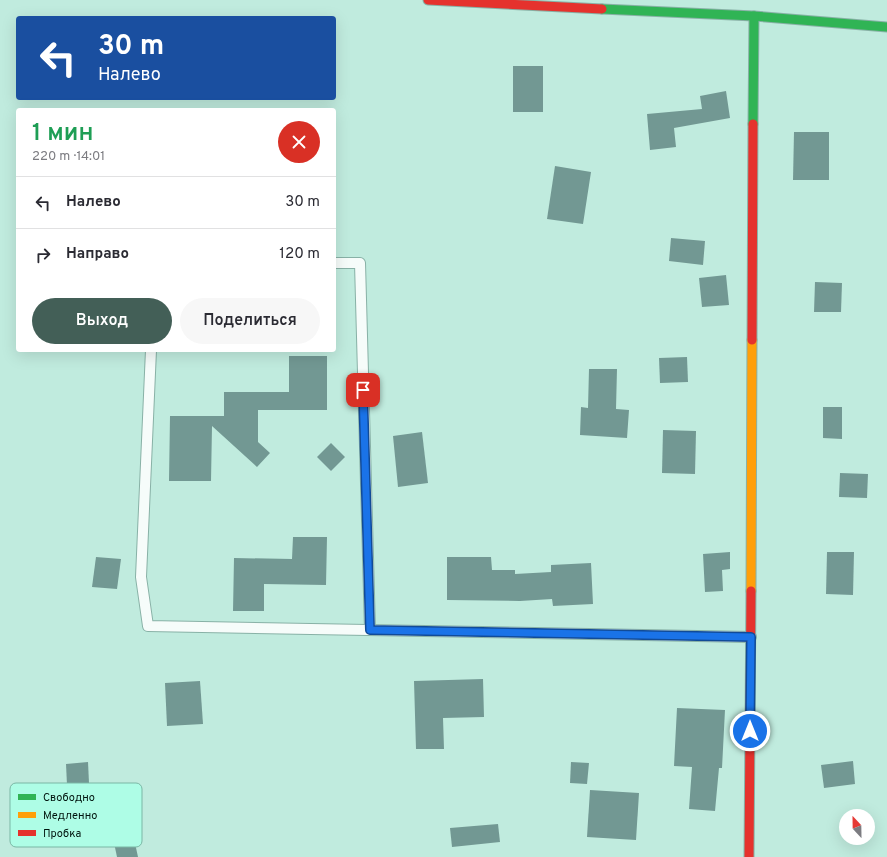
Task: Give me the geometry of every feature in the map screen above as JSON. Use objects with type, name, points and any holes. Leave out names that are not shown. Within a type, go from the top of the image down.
[{"type":"street","points":[[428,0],[754,16],[887,27]]},
{"type":"street","points":[[749,857],[754,16]]},
{"type":"lane","points":[[336,263],[360,263],[370,630]]},
{"type":"lane","points":[[151,352],[141,577],[148,626],[751,637]]},
{"type":"building","points":[[513,66],[543,66],[543,112],[513,112]]},
{"type":"building","points":[[726,91],[730,118],[674,128],[676,147],[650,150],[647,114],[702,109],[700,96]]},
{"type":"building","points":[[794,132],[829,132],[829,180],[793,180]]},
{"type":"building","points":[[555,166],[591,172],[583,224],[547,219]]},
{"type":"building","points":[[671,238],[705,241],[703,265],[669,261]]},
{"type":"building","points":[[726,275],[729,305],[702,307],[699,278]]},
{"type":"building","points":[[815,282],[842,283],[841,312],[814,312]]},
{"type":"building","points":[[289,356],[327,356],[327,410],[258,410],[258,442],[270,453],[257,467],[212,426],[211,481],[169,481],[170,416],[224,416],[224,392],[289,392]]},
{"type":"building","points":[[687,357],[688,382],[660,383],[659,358]]},
{"type":"building","points":[[589,369],[617,369],[616,409],[629,410],[627,438],[580,435],[581,407],[588,408]]},
{"type":"building","points":[[823,407],[842,407],[842,439],[823,438]]},
{"type":"building","points":[[663,430],[696,431],[695,474],[662,473]]},
{"type":"building","points":[[422,432],[428,483],[398,487],[393,436]]},
{"type":"building","points":[[331,443],[345,457],[331,471],[317,457]]},
{"type":"building","points":[[840,473],[868,474],[867,498],[839,497]]},
{"type":"building","points":[[293,537],[327,537],[326,585],[264,584],[264,611],[233,611],[234,558],[292,559]]},
{"type":"building","points":[[730,552],[730,569],[722,570],[723,591],[705,592],[703,554]]},
{"type":"building","points":[[827,552],[854,552],[853,595],[826,594]]},
{"type":"building","points":[[96,557],[121,559],[117,589],[92,587]]},
{"type":"building","points":[[447,557],[491,557],[492,570],[515,570],[515,574],[551,572],[551,565],[591,563],[593,604],[553,606],[552,599],[520,601],[447,600]]},
{"type":"building","points":[[483,679],[484,717],[443,718],[444,749],[416,749],[414,681]]},
{"type":"building","points":[[200,681],[203,724],[167,726],[165,683]]},
{"type":"building","points":[[677,708],[725,710],[722,768],[719,768],[715,811],[689,809],[692,767],[674,766]]},
{"type":"building","points":[[853,761],[855,784],[824,788],[821,765]]},
{"type":"building","points":[[88,762],[89,783],[67,783],[66,764]]},
{"type":"building","points":[[571,762],[589,763],[587,784],[570,783]]},
{"type":"building","points":[[590,790],[639,793],[636,840],[587,837]]},
{"type":"building","points":[[498,824],[500,842],[452,847],[450,828]]},
{"type":"building","points":[[115,847],[136,847],[138,857],[117,857]]},
{"type":"traffic: fast","points":[[602,9],[754,16],[887,27]]},
{"type":"traffic: fast","points":[[753,124],[754,16]]},
{"type":"traffic: slow","points":[[751,591],[752,340]]},
{"type":"traffic: jam","points":[[428,0],[602,9]]},
{"type":"traffic: jam","points":[[752,340],[753,124]]},
{"type":"traffic: jam","points":[[749,857],[751,591]]},
{"type":"route","points":[[363,390],[370,630],[751,637],[750,731]]}]
